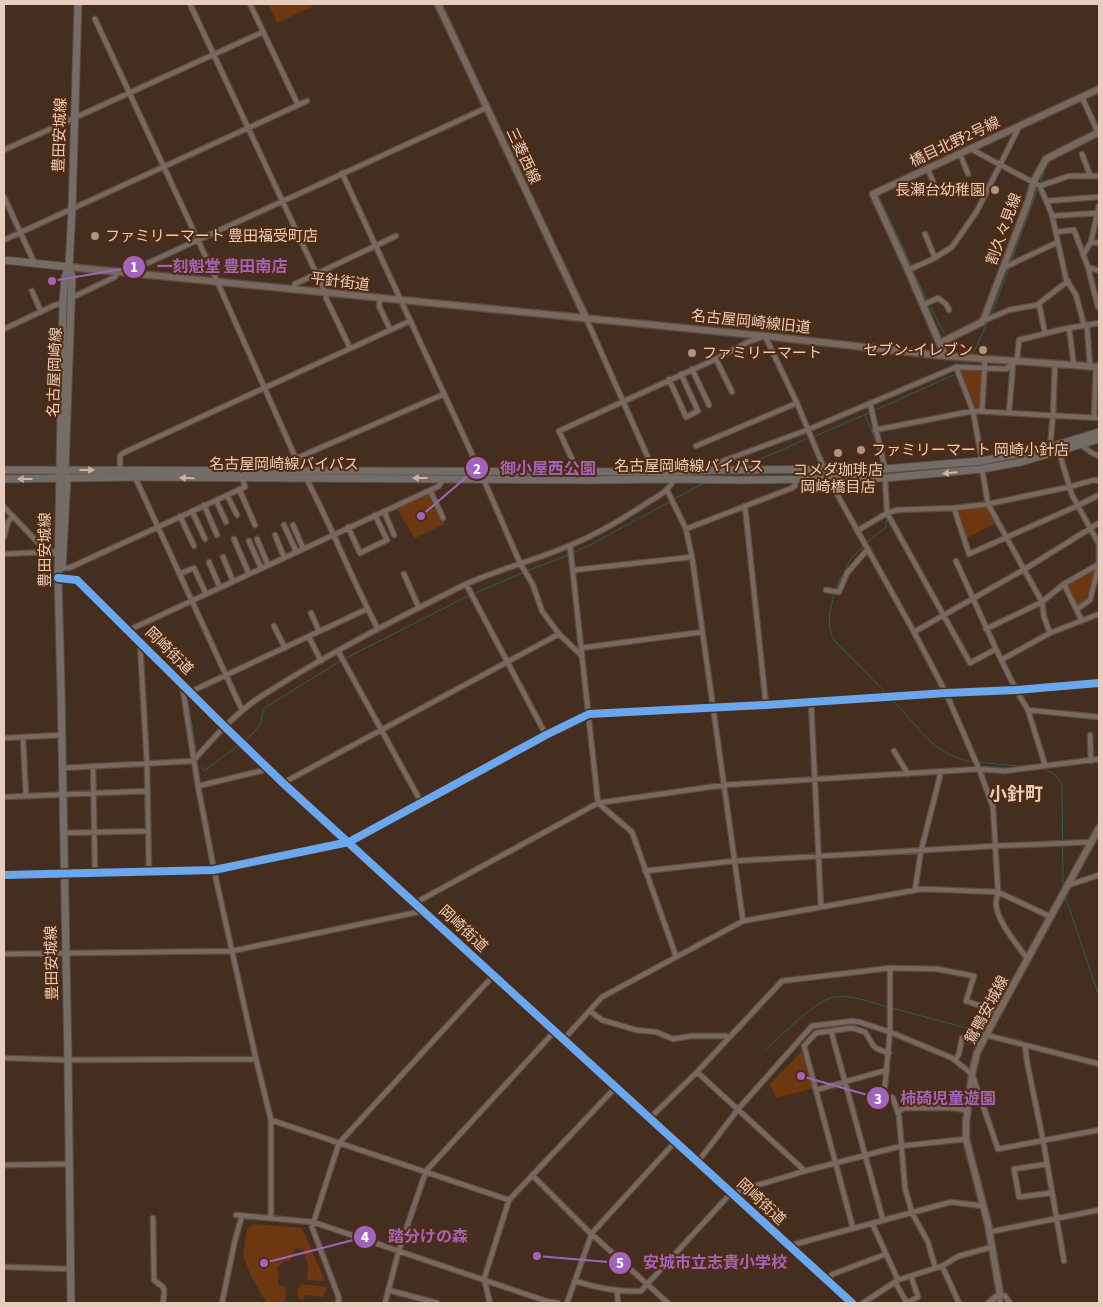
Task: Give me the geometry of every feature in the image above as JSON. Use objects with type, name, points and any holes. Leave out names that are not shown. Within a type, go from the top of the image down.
[{"type":"main road","name":"豊田安城線","points":[[69,267],[78,4]]},
{"type":"main road","points":[[4,260],[69,267]]},
{"type":"main road","name":"名古屋岡崎線","points":[[62,470],[72,277],[69,267]]},
{"type":"main road","name":"名古屋岡崎線","points":[[63,479],[64,303],[65,277],[69,267]]},
{"type":"main road","name":"名古屋岡崎線バイパス","points":[[4,479],[135,477],[590,480],[885,478],[982,465],[1099,432]]},
{"type":"main road","name":"名古屋岡崎線バイパス","points":[[4,470],[668,472],[681,470],[885,469],[1021,462],[1099,439]]},
{"type":"main road","points":[[668,472],[672,474],[674,479],[681,470]]},
{"type":"main road","name":"豊田安城線","points":[[60,568],[58,553],[63,479]]},
{"type":"main road","name":"豊田安城線","points":[[63,479],[60,622],[71,1303]]},
{"type":"street","points":[[190,4],[326,292],[326,298],[350,348]]},
{"type":"street","points":[[250,4],[298,105]]},
{"type":"street","name":"三菱西線","points":[[438,4],[586,318]]},
{"type":"street","points":[[95,19],[217,281],[302,470]]},
{"type":"street","points":[[4,150],[263,32]]},
{"type":"street","name":"橋目北野2号線","points":[[945,356],[873,194],[1099,89]]},
{"type":"street","points":[[1082,97],[1099,133]]},
{"type":"street","points":[[4,240],[307,101]]},
{"type":"street","points":[[135,272],[137,268],[197,239],[486,108]]},
{"type":"street","points":[[908,270],[935,258],[952,246],[977,211],[1019,127]]},
{"type":"street","name":"割久々見線","points":[[982,322],[1034,181],[1046,159],[1099,133]]},
{"type":"street","points":[[875,430],[973,411],[1097,418],[1095,367],[1086,325],[1076,294],[1068,281],[1052,216],[1040,186],[1034,181],[971,149]]},
{"type":"street","points":[[960,154],[968,174]]},
{"type":"street","points":[[1082,154],[1090,176]]},
{"type":"street","points":[[928,169],[937,192]]},
{"type":"street","points":[[342,174],[483,478],[520,563],[533,585],[542,611],[560,634],[582,656]]},
{"type":"street","points":[[1040,186],[1069,176],[1099,176]]},
{"type":"street","points":[[4,197],[34,262]]},
{"type":"street","points":[[1046,201],[1099,197]]},
{"type":"street","points":[[1083,255],[1091,242],[1099,206]]},
{"type":"street","points":[[1052,216],[1098,215]]},
{"type":"street","points":[[1056,232],[1074,230],[1088,267],[1099,308]]},
{"type":"street","points":[[925,234],[935,258]]},
{"type":"street","points":[[294,289],[295,284],[396,236]]},
{"type":"street","points":[[1003,268],[1058,242]]},
{"type":"street","points":[[1091,242],[1099,243]]},
{"type":"street","name":"平針街道","points":[[69,267],[135,272],[400,300]]},
{"type":"street","points":[[1088,267],[1099,271]]},
{"type":"street","points":[[71,298],[114,277],[118,271]]},
{"type":"street","points":[[940,343],[1009,310],[1039,304],[1068,281]]},
{"type":"street","points":[[32,291],[41,312]]},
{"type":"street","points":[[923,306],[938,298],[949,307]]},
{"type":"street","points":[[380,299],[379,306],[390,329]]},
{"type":"street","name":"名古屋岡崎線旧道","points":[[400,300],[945,356],[985,358],[1015,363],[1095,367]]},
{"type":"street","points":[[4,329],[64,303]]},
{"type":"street","points":[[1039,304],[1045,333]]},
{"type":"street","points":[[586,318],[654,471]]},
{"type":"street","points":[[120,470],[120,456],[123,453],[410,321]]},
{"type":"street","points":[[1009,413],[1019,340],[1099,323]]},
{"type":"street","points":[[1070,328],[1074,366]]},
{"type":"street","points":[[572,471],[572,459],[558,431],[748,342],[765,336],[797,403],[828,478],[946,693],[979,769],[993,807],[998,892],[996,903],[1002,922],[1028,960]]},
{"type":"street","points":[[716,358],[732,392]]},
{"type":"street","points":[[982,411],[985,358]]},
{"type":"street","points":[[718,470],[718,465],[723,461],[807,430],[956,367],[1006,369],[1015,363]]},
{"type":"street","points":[[1050,447],[1054,364]]},
{"type":"street","points":[[956,367],[973,411],[988,504],[1042,602],[1044,616],[1050,633]]},
{"type":"street","points":[[692,369],[709,405]]},
{"type":"street","points":[[669,379],[686,417],[698,412],[681,374]]},
{"type":"street","points":[[297,458],[444,394]]},
{"type":"street","points":[[696,446],[797,403]]},
{"type":"street","points":[[870,403],[885,469]]},
{"type":"street","points":[[1082,445],[1092,454],[1099,456]]},
{"type":"street","points":[[1059,452],[1069,487],[1077,506],[1099,544],[1099,564],[1090,600],[1077,609]]},
{"type":"street","points":[[135,477],[242,710]]},
{"type":"street","points":[[60,568],[69,568],[245,487],[242,478]]},
{"type":"street","points":[[306,478],[378,629]]},
{"type":"street","points":[[129,630],[296,551],[440,486],[443,478]]},
{"type":"street","points":[[885,478],[887,513],[945,614],[970,663],[996,649]]},
{"type":"street","points":[[62,768],[147,765],[193,761],[224,726],[267,692],[378,629],[466,584],[570,546],[625,517],[671,488],[674,479]]},
{"type":"street","points":[[686,529],[792,488],[795,486],[795,479]]},
{"type":"street","points":[[857,530],[887,513],[897,510],[954,508],[988,504],[1094,480],[1099,481]]},
{"type":"street","points":[[239,489],[255,525]]},
{"type":"street","points":[[430,490],[443,518]]},
{"type":"street","points":[[667,490],[686,529],[692,557],[743,921]]},
{"type":"street","points":[[227,495],[237,516]]},
{"type":"street","points":[[954,508],[969,554],[1099,495]]},
{"type":"street","points":[[216,500],[226,522]]},
{"type":"street","points":[[204,505],[217,536]]},
{"type":"street","points":[[745,506],[766,705]]},
{"type":"street","points":[[4,507],[47,552]]},
{"type":"street","points":[[192,511],[205,539]]},
{"type":"street","points":[[384,511],[394,535]]},
{"type":"street","points":[[348,527],[360,553],[386,540],[375,515]]},
{"type":"street","points":[[4,536],[8,522],[13,516]]},
{"type":"street","points":[[180,516],[194,546]]},
{"type":"street","points":[[914,632],[1025,569],[1099,523]]},
{"type":"street","points":[[284,525],[296,551]]},
{"type":"street","points":[[293,525],[303,548]]},
{"type":"street","points":[[274,535],[284,557]]},
{"type":"street","points":[[257,538],[268,565]]},
{"type":"street","points":[[234,539],[249,574]]},
{"type":"street","points":[[249,541],[261,568]]},
{"type":"street","points":[[570,546],[598,803],[632,832],[676,956]]},
{"type":"street","points":[[826,590],[839,592],[847,572],[868,549]]},
{"type":"street","points":[[4,553],[58,553]]},
{"type":"street","points":[[223,557],[233,581]]},
{"type":"street","points":[[574,570],[692,557]]},
{"type":"street","points":[[956,561],[986,629],[1028,710],[1045,765]]},
{"type":"street","points":[[208,562],[220,588]]},
{"type":"street","points":[[986,629],[1042,602],[1064,584],[1099,564]]},
{"type":"street","points":[[179,574],[194,568],[206,594]]},
{"type":"street","points":[[404,574],[420,608]]},
{"type":"street","name":"岡崎街道","points":[[60,578],[77,580],[283,783],[852,1303]]},
{"type":"street","points":[[466,584],[546,735]]},
{"type":"street","points":[[1064,584],[1082,621]]},
{"type":"street","points":[[190,692],[367,608]]},
{"type":"street","points":[[312,613],[319,632]]},
{"type":"street","points":[[1001,660],[1050,633],[1099,614]]},
{"type":"street","points":[[274,626],[284,648]]},
{"type":"street","points":[[581,648],[702,632]]},
{"type":"street","points":[[283,783],[560,634]]},
{"type":"street","points":[[309,637],[321,661]]},
{"type":"street","points":[[140,641],[147,765],[148,871]]},
{"type":"street","points":[[338,651],[421,802]]},
{"type":"street","points":[[182,683],[193,761],[214,870],[271,1120],[271,1218]]},
{"type":"street","points":[[4,875],[214,870],[349,842],[546,735],[589,714],[1016,690],[1099,683]]},
{"type":"street","points":[[810,702],[821,907]]},
{"type":"street","points":[[1028,710],[1099,717]]},
{"type":"street","points":[[4,738],[62,735]]},
{"type":"street","points":[[1090,735],[1091,761]]},
{"type":"street","points":[[23,738],[26,796]]},
{"type":"street","points":[[894,751],[908,774]]},
{"type":"street","points":[[415,903],[598,803],[724,785],[979,769],[1005,770],[1099,759]]},
{"type":"street","points":[[93,766],[95,872]]},
{"type":"street","points":[[198,786],[269,769]]},
{"type":"street","points":[[915,890],[921,851],[941,772]]},
{"type":"street","points":[[4,796],[147,792]]},
{"type":"street","name":"鴛鴨安城線","points":[[1000,1294],[989,1232],[966,1139],[967,1110],[972,1074],[977,1053],[986,1035],[1099,828]]},
{"type":"street","points":[[64,833],[148,831]]},
{"type":"street","points":[[646,872],[734,861],[1092,842]]},
{"type":"street","points":[[1069,884],[1099,875]]},
{"type":"street","points":[[563,1040],[602,997],[743,921],[915,890],[998,892],[1051,917]]},
{"type":"street","points":[[4,954],[232,951],[423,911]]},
{"type":"street","points":[[649,1119],[697,1072],[782,980],[890,968],[937,969],[974,976],[966,1001],[999,1012]]},
{"type":"street","points":[[890,968],[890,1032],[884,1095],[893,1098],[898,1112],[905,1188],[912,1214],[928,1242],[936,1268]]},
{"type":"street","points":[[338,1303],[339,1298],[312,1227],[339,1143],[493,976]]},
{"type":"street","points":[[590,1011],[602,1020],[636,1030],[656,1032],[672,1039],[691,1036],[726,1036],[728,1039]]},
{"type":"street","points":[[697,1162],[738,1108],[812,1026],[853,1021],[890,1032],[941,1052],[955,1060],[972,1074],[998,1149],[1099,1130]]},
{"type":"street","points":[[852,1228],[804,1046],[816,1033],[852,1028],[865,1032],[871,1045],[889,1053]]},
{"type":"street","points":[[830,1031],[883,1220]]},
{"type":"street","points":[[385,1303],[399,1250],[426,1171],[554,1032]]},
{"type":"street","points":[[986,1035],[1099,1064]]},
{"type":"street","points":[[955,1060],[959,1054],[962,1038],[982,1044]]},
{"type":"street","points":[[1025,1045],[1064,1260]]},
{"type":"street","points":[[4,1058],[68,1060],[256,1059]]},
{"type":"street","points":[[816,1090],[887,1070]]},
{"type":"street","points":[[697,1072],[804,1171]]},
{"type":"street","points":[[490,1303],[484,1279],[509,1200],[615,1088]]},
{"type":"street","points":[[898,1112],[904,1108],[967,1110]]},
{"type":"street","points":[[271,1120],[509,1200]]},
{"type":"street","points":[[575,1282],[617,1291],[641,1291],[731,1193],[804,1171],[901,1146],[966,1139]]},
{"type":"street","points":[[567,1303],[592,1233],[675,1142]]},
{"type":"street","points":[[4,1166],[69,1164]]},
{"type":"street","points":[[1047,1164],[1014,1170],[1019,1197],[1051,1192]]},
{"type":"street","points":[[532,1176],[668,1303]]},
{"type":"street","points":[[788,1246],[951,1202],[983,1206]]},
{"type":"street","points":[[989,1232],[1099,1210]]},
{"type":"street","points":[[236,1215],[313,1222],[484,1279],[545,1302],[558,1303]]},
{"type":"street","points":[[222,1303],[242,1216]]},
{"type":"street","points":[[153,1218],[154,1280],[163,1285],[163,1303]]},
{"type":"street","points":[[872,1223],[907,1303],[918,1297],[911,1276]]},
{"type":"street","points":[[863,1303],[897,1281],[942,1266],[959,1256],[992,1247]]},
{"type":"street","points":[[826,1280],[833,1274],[886,1254]]},
{"type":"street","points":[[4,1266],[71,1269]]},
{"type":"street","points":[[942,1266],[959,1303]]},
{"type":"street","points":[[388,1290],[437,1303]]},
{"type":"street","points":[[617,1291],[618,1303]]},
{"type":"street","points":[[989,1303],[1000,1294]]},
{"type":"street","points":[[1000,1294],[1000,1303]]},
{"type":"street","points":[[1000,1294],[1005,1296],[1010,1303]]},
{"type":"shaded area","points":[[268,4],[311,4],[312,7],[277,23]]},
{"type":"shaded area","points":[[959,369],[982,371],[979,407],[975,407]]},
{"type":"shaded area","points":[[430,492],[445,524],[415,538],[396,508]]},
{"type":"shaded area","points":[[987,506],[996,523],[967,538],[957,510]]},
{"type":"shaded area","points":[[1096,568],[1088,599],[1077,606],[1066,583]]},
{"type":"shaded area","points":[[803,1050],[814,1088],[776,1098],[770,1084]]},
{"type":"shaded area","points":[[253,1224],[302,1228],[325,1281],[307,1280],[308,1266],[303,1249],[296,1248],[290,1261],[286,1260],[277,1267],[279,1274],[278,1285],[286,1287],[285,1303],[266,1302],[252,1278],[243,1256],[247,1229]]},
{"type":"shaded area","points":[[301,1284],[327,1287],[323,1297],[305,1295],[304,1300],[299,1299],[297,1291]]},
{"type":"waterway","points":[[1040,184],[1046,166],[1052,160]]},
{"type":"waterway","points":[[1011,262],[1038,188]]},
{"type":"waterway","points":[[880,199],[911,265]]},
{"type":"waterway","points":[[991,316],[1009,268]]},
{"type":"waterway","points":[[913,271],[927,300]]},
{"type":"waterway","points":[[930,306],[944,333]]},
{"type":"waterway","points":[[973,354],[989,319]]},
{"type":"waterway","points":[[949,342],[952,350]]},
{"type":"waterway","points":[[965,366],[970,360]]},
{"type":"waterway","points":[[873,411],[956,374]]},
{"type":"waterway","points":[[813,437],[869,413]]},
{"type":"waterway","points":[[865,415],[878,446]]},
{"type":"waterway","points":[[742,467],[809,438]]},
{"type":"waterway","points":[[719,477],[727,473]]},
{"type":"waterway","points":[[674,499],[704,483]]},
{"type":"waterway","points":[[573,553],[671,501]]},
{"type":"waterway","points":[[866,543],[886,527],[887,516]]},
{"type":"waterway","points":[[835,590],[850,560],[863,546]]},
{"type":"waterway","points":[[526,571],[569,555]]},
{"type":"waterway","points":[[473,594],[522,573]]},
{"type":"waterway","points":[[834,594],[829,623],[834,640],[889,696]]},
{"type":"waterway","points":[[344,659],[470,595]]},
{"type":"waterway","points":[[244,741],[258,728],[263,709],[340,661]]},
{"type":"waterway","points":[[186,691],[196,749]]},
{"type":"waterway","points":[[891,699],[936,746],[946,753],[973,762]]},
{"type":"waterway","points":[[201,766],[204,771],[239,745]]},
{"type":"waterway","points":[[977,762],[1017,766],[1033,765]]},
{"type":"waterway","points":[[1044,768],[1055,775],[1062,784],[1063,887]]},
{"type":"waterway","points":[[1065,896],[1099,996]]},
{"type":"waterway","points":[[766,1049],[827,999],[848,997],[888,1007]]},
{"type":"waterway","points":[[892,1008],[985,1033]]},
{"type":"cycle path","points":[[58,578],[77,580],[283,783],[852,1303]]},
{"type":"cycle path","points":[[4,875],[214,870],[349,842],[546,735],[589,714],[1016,690],[1099,683]]},
{"type":"place","name":"長瀬台幼稚園","points":[[995,190]]},
{"type":"place","name":"ファミリーマート 豊田福受町店","points":[[95,236]]},
{"type":"place","name":"一刻魁堂 豊田南店","points":[[52,281]]},
{"type":"place","name":"セブン-イレブン","points":[[983,350]]},
{"type":"place","name":"ファミリーマート","points":[[692,353]]},
{"type":"place","name":"ファミリーマート 岡崎小針店","points":[[861,450]]},
{"type":"place","name":"コメダ珈琲店 岡崎橋目店","points":[[838,453]]},
{"type":"place","name":"御小屋西公園","points":[[421,516]]},
{"type":"place","name":"柿碕児童遊園","points":[[801,1076]]},
{"type":"place","name":"安城市立志貴小学校","points":[[537,1256]]},
{"type":"place","name":"踏分けの森","points":[[264,1263]]},
{"type":"district","name":"小針町","points":[[1016,794]]}]
